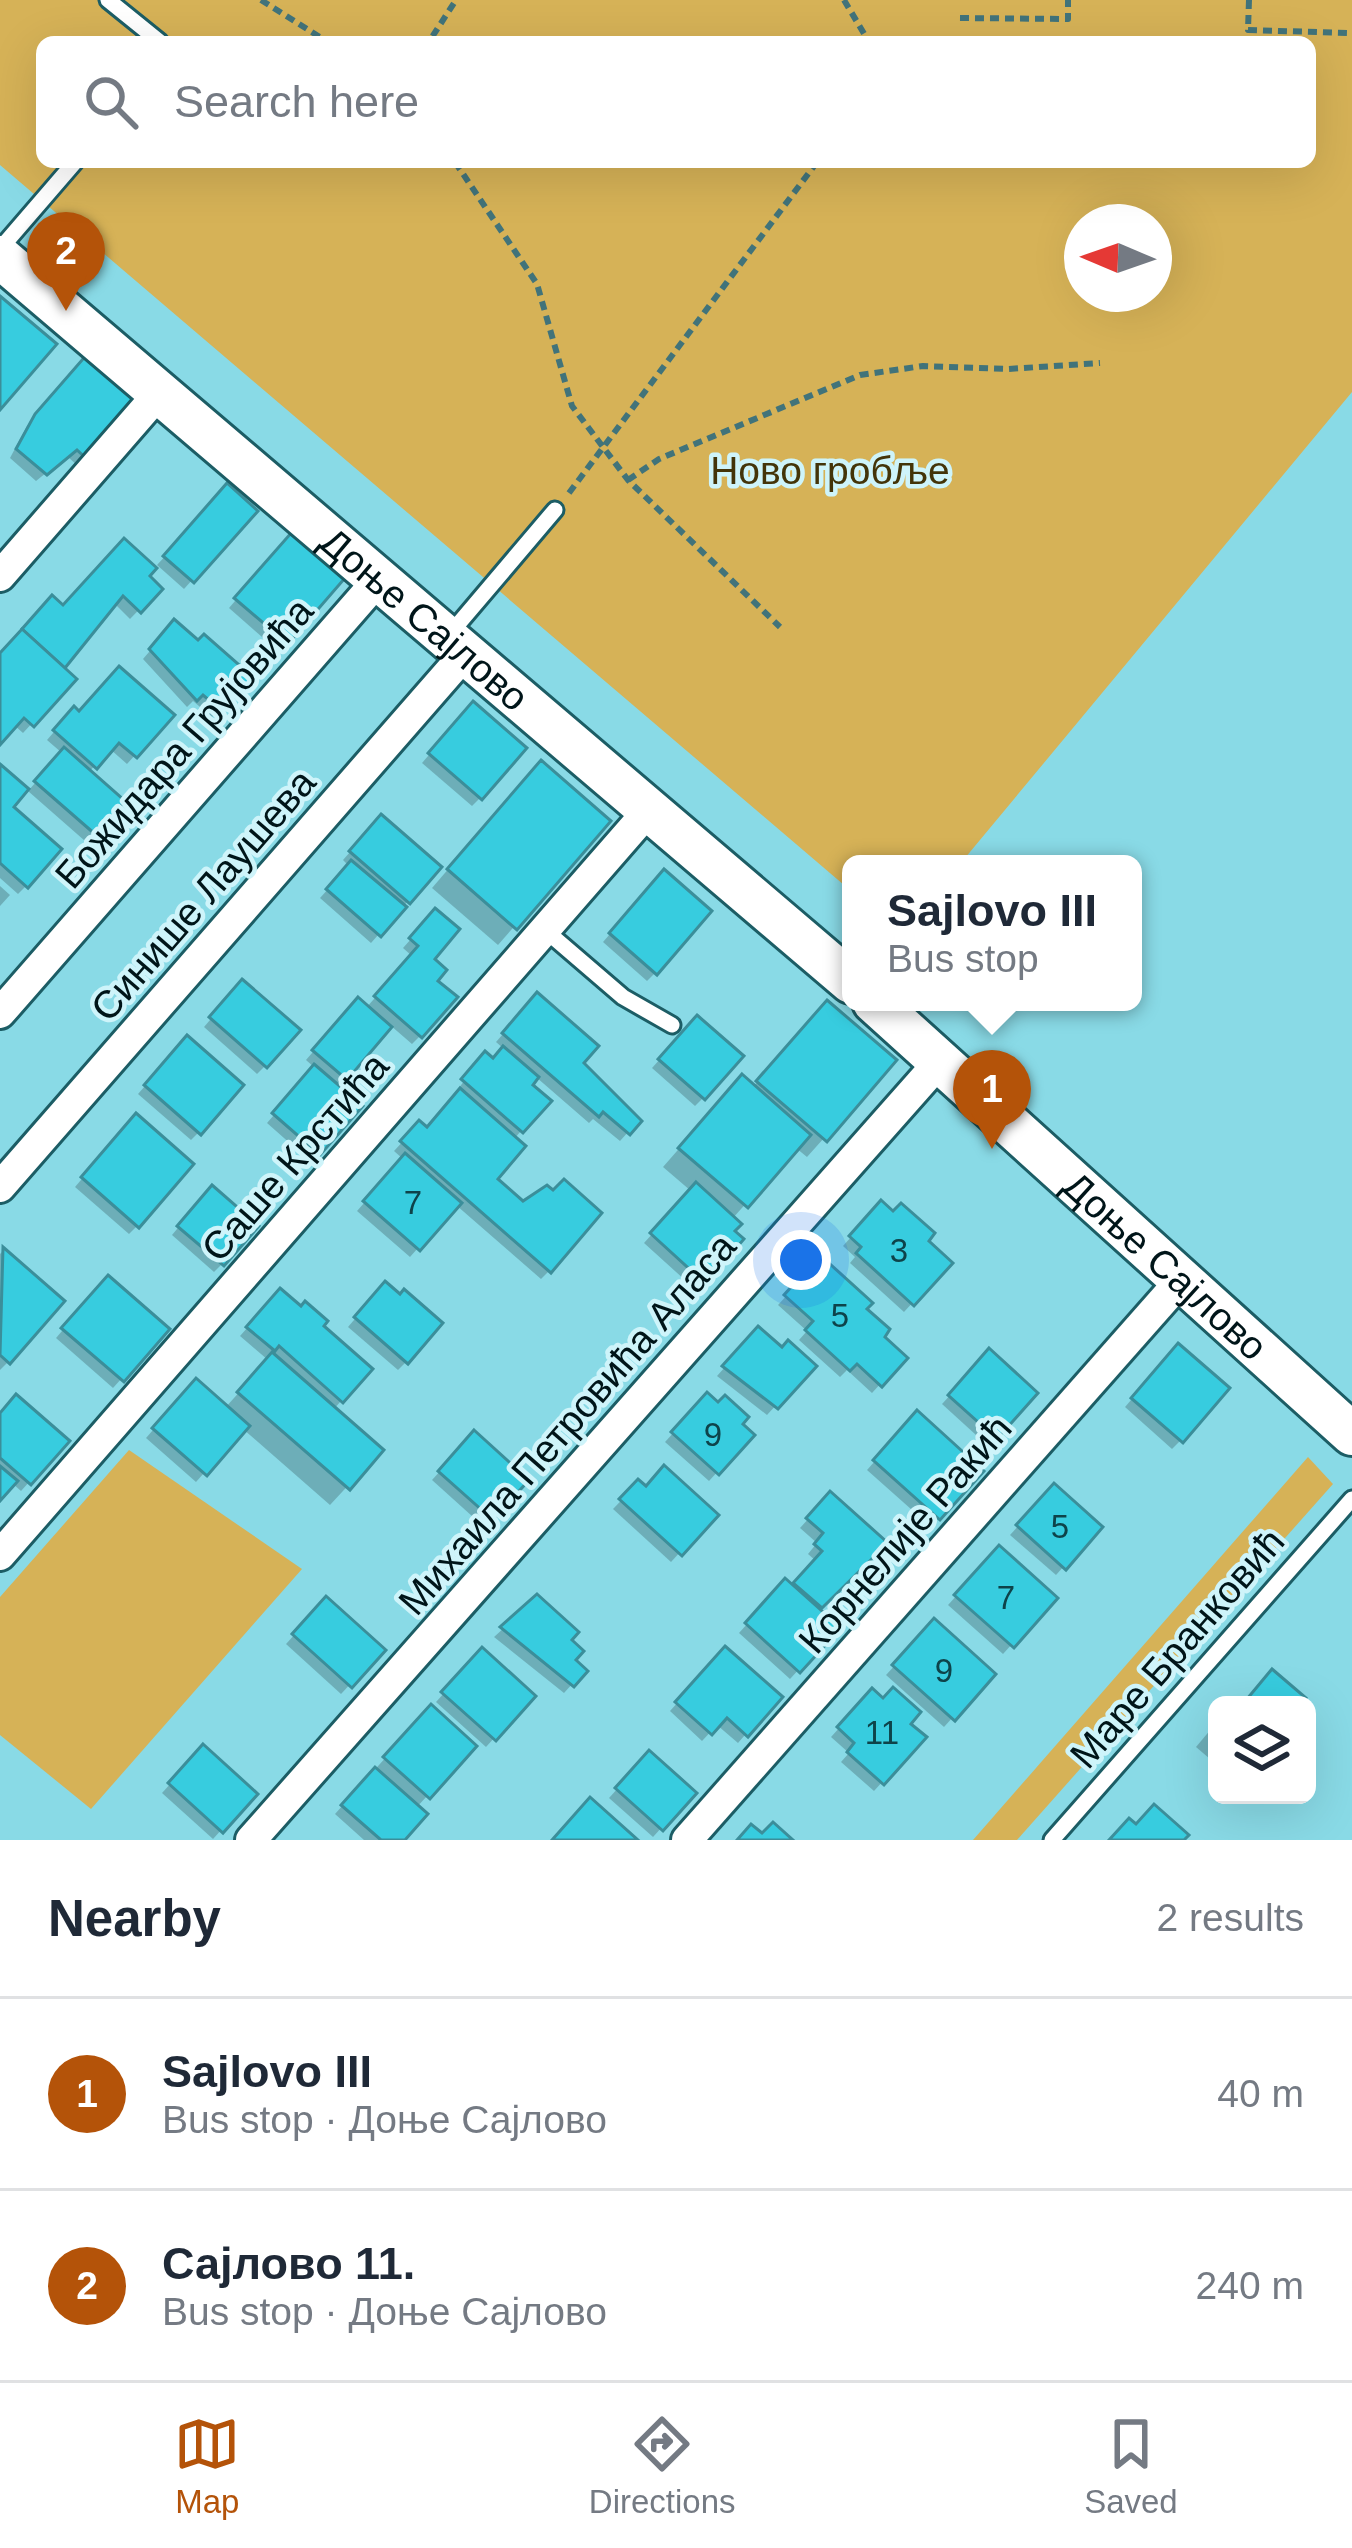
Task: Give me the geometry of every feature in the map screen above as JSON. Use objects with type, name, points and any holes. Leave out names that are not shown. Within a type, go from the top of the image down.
[{"type":"street","name":"Доње Сајлово","points":[[0,253],[380,579],[462,638],[650,810],[842,974]]},
{"type":"street","points":[[0,576],[160,392]]},
{"type":"street","name":"Божидара Грујовића","points":[[0,1013],[380,579]]},
{"type":"street","name":"Синише Лаушева","points":[[0,1187],[462,638]]},
{"type":"street","name":"Саше Крстића","points":[[0,1555],[650,810]]},
{"type":"street","name":"Доње Сајлово","points":[[884,1011],[1352,1434]]},
{"type":"street","name":"Михаила Петровића Аласа","points":[[251,1840],[941,1060]]},
{"type":"street","name":"Корнелије Ракић","points":[[687,1840],[1182,1279]]},
{"type":"lane","points":[[108,0],[153,36]]},
{"type":"lane","points":[[0,253],[71,168]]},
{"type":"lane","points":[[462,638],[555,510]]},
{"type":"lane","points":[[545,930],[623,997],[672,1025]]},
{"type":"lane","name":"Маре Бранковић","points":[[1052,1840],[1352,1499]]},
{"type":"path","points":[[261,0],[318,36]]},
{"type":"path","points":[[433,36],[456,0]]},
{"type":"path","points":[[844,0],[865,36]]},
{"type":"path","points":[[960,18],[1068,19],[1068,0]]},
{"type":"path","points":[[1249,0],[1248,30],[1348,33]]},
{"type":"path","points":[[459,168],[537,284],[572,406],[628,480],[780,627]]},
{"type":"path","points":[[555,510],[605,450],[814,168]]},
{"type":"path","points":[[628,480],[659,459],[860,375],[923,366],[1008,369],[1100,363]]},
{"type":"green space","name":"Ново гробље","points":[[0,0],[1352,0],[1352,392],[967,855],[842,855],[842,883],[0,165]]},
{"type":"green space","points":[[129,1450],[302,1569],[91,1809],[0,1735],[0,1597]]},
{"type":"green space","points":[[1308,1457],[1333,1484],[1017,1840],[973,1840]]},
{"type":"building","points":[[0,296],[57,344],[0,410]]},
{"type":"building","points":[[89,352],[144,398],[89,461],[77,450],[47,475],[16,449],[35,414]]},
{"type":"building","points":[[227,483],[258,511],[194,583],[163,556]]},
{"type":"building","points":[[292,532],[345,578],[288,644],[234,598]]},
{"type":"building","points":[[124,538],[157,568],[150,576],[163,589],[141,613],[123,596],[65,668],[22,629],[52,595],[63,605]]},
{"type":"building","points":[[174,619],[198,640],[204,634],[253,677],[222,711],[203,695],[197,701],[149,649]]},
{"type":"building","points":[[22,629],[77,679],[34,727],[24,718],[0,745],[0,653]]},
{"type":"building","points":[[119,666],[175,715],[137,758],[119,743],[97,769],[53,730],[74,706],[79,711]]},
{"type":"building","points":[[473,701],[527,748],[482,800],[428,753]]},
{"type":"building","points":[[64,747],[125,801],[96,835],[34,781]]},
{"type":"building","points":[[541,760],[611,821],[517,930],[447,869]]},
{"type":"building","points":[[0,764],[29,789],[14,807],[62,849],[28,888],[0,863]]},
{"type":"building","points":[[381,814],[442,867],[410,904],[349,851]]},
{"type":"building","points":[[351,860],[407,907],[381,937],[326,889]]},
{"type":"building","points":[[664,869],[712,911],[657,975],[609,933]]},
{"type":"building","points":[[435,908],[460,929],[435,959],[447,970],[438,981],[458,997],[422,1038],[374,996],[418,946],[409,938]]},
{"type":"building","points":[[242,979],[301,1030],[267,1068],[209,1017]]},
{"type":"building","points":[[537,992],[599,1046],[584,1063],[642,1121],[630,1135],[603,1112],[599,1117],[502,1033]]},
{"type":"building","points":[[358,997],[392,1027],[347,1080],[312,1050]]},
{"type":"building","points":[[827,1000],[897,1060],[827,1142],[756,1081]]},
{"type":"building","points":[[697,1015],[744,1056],[705,1100],[658,1059]]},
{"type":"building","points":[[187,1035],[244,1085],[201,1135],[144,1085]]},
{"type":"building","points":[[503,1046],[539,1077],[533,1085],[552,1101],[523,1133],[461,1079],[485,1051],[493,1058]]},
{"type":"building","points":[[314,1064],[363,1106],[320,1155],[272,1113]]},
{"type":"building","points":[[742,1074],[811,1135],[748,1208],[678,1148]]},
{"type":"building","points":[[460,1088],[526,1146],[498,1179],[523,1201],[547,1185],[553,1190],[564,1179],[602,1213],[551,1273],[400,1141],[419,1120],[427,1127]]},
{"type":"building","points":[[136,1113],[194,1164],[139,1228],[81,1177]]},
{"type":"building","points":[[405,1153],[462,1203],[420,1251],[363,1201]]},
{"type":"building","points":[[696,1182],[742,1224],[735,1231],[744,1239],[712,1276],[703,1267],[696,1275],[650,1233]]},
{"type":"building","points":[[212,1185],[259,1226],[224,1266],[177,1226]]},
{"type":"building","points":[[881,1200],[893,1211],[901,1203],[935,1233],[929,1241],[953,1263],[914,1306],[856,1253],[861,1247],[849,1236]]},
{"type":"building","points":[[3,1247],[65,1301],[10,1364],[0,1355]]},
{"type":"building","points":[[820,1255],[873,1303],[867,1309],[890,1329],[885,1337],[908,1358],[882,1387],[857,1364],[850,1371],[805,1330],[813,1321],[784,1295]]},
{"type":"building","points":[[108,1275],[170,1329],[124,1382],[61,1328]]},
{"type":"building","points":[[385,1281],[400,1294],[404,1289],[443,1323],[408,1364],[354,1317]]},
{"type":"building","points":[[280,1288],[328,1321],[324,1326],[373,1369],[343,1403],[279,1346],[275,1351],[246,1327]]},
{"type":"building","points":[[758,1326],[782,1347],[788,1340],[817,1366],[778,1409],[722,1366]]},
{"type":"building","points":[[1178,1343],[1230,1388],[1183,1443],[1131,1398]]},
{"type":"building","points":[[989,1348],[1038,1393],[997,1439],[948,1395]]},
{"type":"building","points":[[272,1352],[384,1450],[350,1490],[237,1392]]},
{"type":"building","points":[[196,1378],[250,1426],[207,1476],[152,1428]]},
{"type":"building","points":[[707,1392],[718,1402],[725,1395],[749,1417],[743,1424],[755,1435],[719,1475],[671,1432]]},
{"type":"building","points":[[16,1394],[70,1441],[31,1485],[0,1458],[0,1413]]},
{"type":"building","points":[[917,1410],[984,1471],[940,1520],[873,1460]]},
{"type":"building","points":[[474,1430],[529,1480],[493,1520],[438,1471]]},
{"type":"building","points":[[664,1465],[719,1515],[682,1556],[619,1499],[638,1479],[646,1486]]},
{"type":"building","points":[[0,1466],[18,1481],[0,1501]]},
{"type":"building","points":[[1054,1483],[1103,1527],[1066,1570],[1016,1525]]},
{"type":"building","points":[[830,1491],[888,1543],[822,1608],[793,1583],[822,1551],[814,1544],[823,1533],[806,1518]]},
{"type":"building","points":[[999,1545],[1058,1598],[1014,1648],[954,1595]]},
{"type":"building","points":[[785,1578],[841,1628],[800,1673],[745,1623]]},
{"type":"building","points":[[537,1594],[579,1632],[572,1640],[584,1651],[576,1660],[588,1671],[574,1687],[500,1627]]},
{"type":"building","points":[[326,1596],[386,1650],[352,1688],[292,1634]]},
{"type":"building","points":[[934,1618],[996,1674],[955,1721],[892,1665]]},
{"type":"building","points":[[725,1646],[783,1697],[748,1737],[727,1718],[712,1735],[675,1702]]},
{"type":"building","points":[[482,1647],[536,1696],[496,1741],[441,1692]]},
{"type":"building","points":[[1272,1669],[1304,1696],[1250,1696]]},
{"type":"building","points":[[893,1687],[921,1712],[911,1724],[927,1737],[884,1785],[847,1752],[854,1743],[837,1727],[872,1688],[883,1698]]},
{"type":"building","points":[[431,1704],[477,1746],[430,1799],[383,1757]]},
{"type":"building","points":[[203,1744],[258,1794],[223,1833],[168,1783]]},
{"type":"building","points":[[649,1750],[697,1793],[663,1831],[615,1788]]},
{"type":"building","points":[[375,1767],[428,1814],[405,1840],[381,1840],[341,1805]]},
{"type":"building","points":[[590,1797],[638,1840],[552,1840]]},
{"type":"building","points":[[1154,1804],[1189,1835],[1184,1840],[1109,1840],[1129,1818],[1136,1824]]},
{"type":"building","points":[[773,1822],[793,1840],[737,1840],[751,1824],[762,1833]]},
{"type":"place","name":"Сајлово 11.","points":[[66,311]]},
{"type":"place","name":"Sajlovo III","points":[[992,1149]]}]
